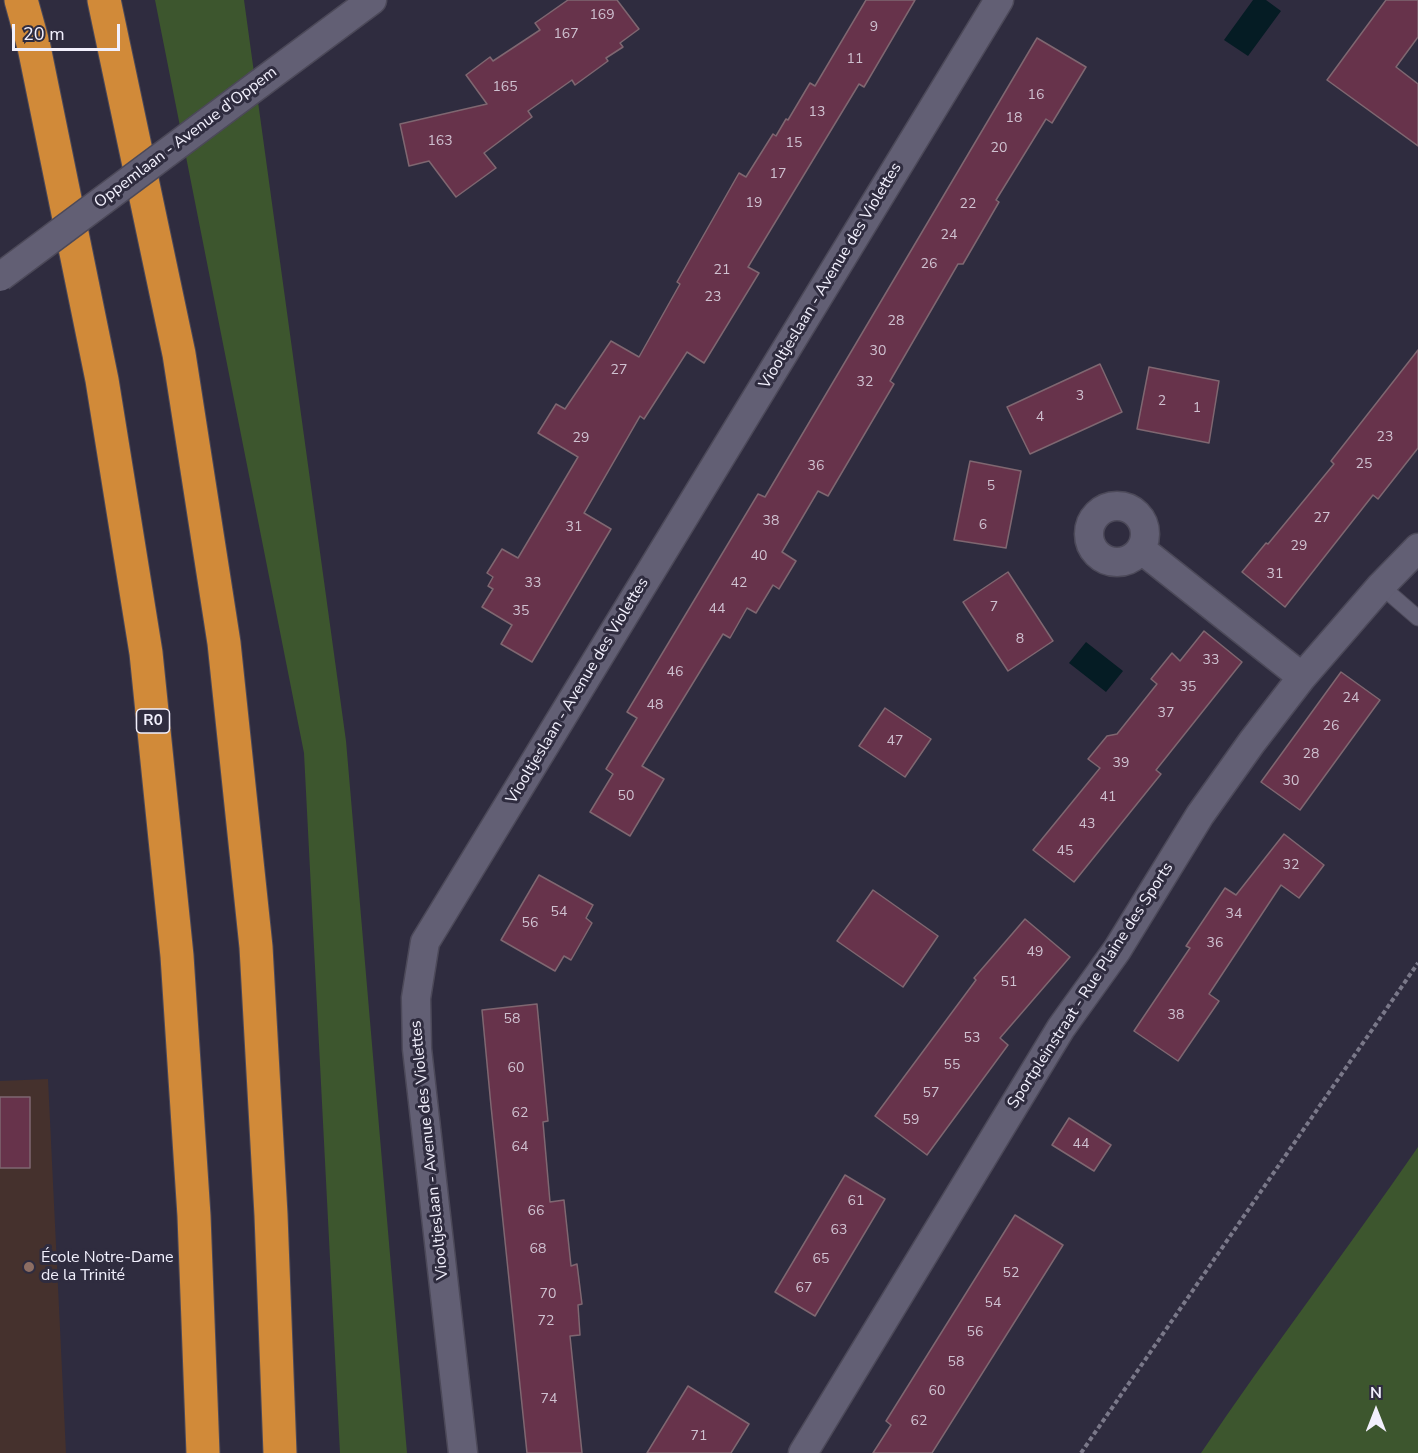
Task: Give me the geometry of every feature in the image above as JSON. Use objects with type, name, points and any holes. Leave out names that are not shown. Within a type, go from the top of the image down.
[{"type":"highway","name":"R0","points":[[21,0],[34,47],[102,380],[146,653],[177,956],[194,1216],[202,1453]]},
{"type":"highway","points":[[104,0],[179,354],[224,643],[256,947],[271,1215],[280,1453]]},
{"type":"street","name":"Oppemlaan - Avenue d'Oppem","points":[[0,277],[372,0]]},
{"type":"street","name":"Viooltjeslaan - Avenue des Violettes","points":[[463,1453],[417,1049],[416,998],[425,942],[999,0]]},
{"type":"street","name":"Sportpleinstraat - Rue Plaine des Sports","points":[[803,1453],[1061,1028],[1117,950],[1200,815],[1302,677],[1418,548]]},
{"type":"street","points":[[1142,550],[1302,677]]},
{"type":"lane","points":[[1382,586],[1418,618]]},
{"type":"path","points":[[1081,1453],[1418,963]]},
{"type":"shaded area","name":"École Notre-Dame de la Trinité","points":[[48,1079],[66,1453],[0,1453],[0,1081]]},
{"type":"green space","points":[[155,0],[244,0],[346,741],[407,1453],[340,1453],[304,753]]},
{"type":"green space","points":[[1418,1147],[1418,1453],[1201,1453],[1254,1376]]},
{"type":"water","points":[[1253,0],[1266,0],[1281,11],[1248,56],[1224,40]]},
{"type":"water","points":[[1086,642],[1123,671],[1106,692],[1069,663]]},
{"type":"building","points":[[568,0],[617,0],[639,29],[620,43],[623,47],[606,58],[608,61],[575,85],[572,80],[528,111],[532,117],[484,153],[496,168],[456,197],[429,161],[409,166],[400,124],[487,104],[466,75],[490,57],[493,61],[540,30],[535,23]]},
{"type":"building","points":[[866,0],[915,0],[864,87],[859,84],[748,267],[759,273],[704,363],[687,352],[644,419],[640,416],[584,513],[611,529],[532,662],[501,644],[512,625],[482,607],[493,589],[488,586],[493,577],[487,573],[502,549],[518,558],[578,457],[538,433],[556,404],[565,409],[611,341],[639,357],[680,284],[677,282],[739,173],[746,177],[773,134],[776,136],[786,119],[788,120],[810,83],[815,86]]},
{"type":"building","points":[[1386,0],[1418,0],[1418,37],[1396,67],[1418,84],[1418,146],[1327,80]]},
{"type":"building","points":[[1037,38],[1086,67],[1052,123],[1046,119],[996,200],[999,202],[963,264],[958,264],[890,381],[894,384],[828,496],[818,491],[782,552],[796,561],[779,589],[773,585],[756,613],[747,608],[730,638],[723,634],[642,766],[664,779],[630,836],[590,812],[613,774],[606,769],[637,718],[627,712],[758,494],[765,497]]},
{"type":"building","points":[[1418,350],[1418,448],[1378,499],[1373,495],[1285,607],[1242,572],[1334,464],[1331,461]]},
{"type":"building","points":[[1100,364],[1122,412],[1030,454],[1007,407]]},
{"type":"building","points":[[1149,367],[1219,381],[1209,443],[1137,429]]},
{"type":"building","points":[[970,461],[1021,471],[1006,548],[954,540]]},
{"type":"building","points":[[1008,572],[1053,641],[1008,671],[963,602]]},
{"type":"building","points":[[1204,631],[1242,662],[1156,770],[1161,774],[1074,882],[1033,850],[1100,768],[1088,759],[1107,736],[1117,734],[1157,684],[1151,679],[1172,653],[1180,661]]},
{"type":"building","points":[[1341,672],[1380,700],[1300,810],[1261,782]]},
{"type":"building","points":[[885,708],[931,739],[905,777],[859,746]]},
{"type":"building","points":[[1284,834],[1324,865],[1299,898],[1281,885],[1209,994],[1219,1001],[1178,1061],[1134,1031],[1190,948],[1186,946],[1225,888],[1236,895]]},
{"type":"building","points":[[539,875],[593,905],[586,918],[592,923],[571,960],[564,956],[555,971],[501,940]]},
{"type":"building","points":[[873,890],[938,936],[903,987],[837,941]]},
{"type":"building","points":[[1025,919],[1070,957],[1000,1038],[1008,1045],[927,1155],[875,1116],[976,980],[974,978]]},
{"type":"building","points":[[537,1004],[548,1121],[543,1122],[550,1202],[564,1200],[571,1266],[577,1264],[582,1304],[578,1305],[580,1335],[570,1336],[582,1453],[527,1453],[491,1106],[482,1010]]},
{"type":"building","points":[[0,1097],[30,1097],[30,1168],[0,1168]]},
{"type":"building","points":[[1069,1118],[1111,1145],[1094,1171],[1052,1145]]},
{"type":"building","points":[[845,1175],[885,1199],[815,1316],[775,1292]]},
{"type":"building","points":[[1015,1215],[1063,1245],[932,1453],[873,1453],[891,1425],[886,1421]]},
{"type":"building","points":[[688,1386],[749,1424],[731,1453],[647,1453]]},
{"type":"place","name":"École Notre-Dame de la Trinité","points":[[29,1267]]}]
